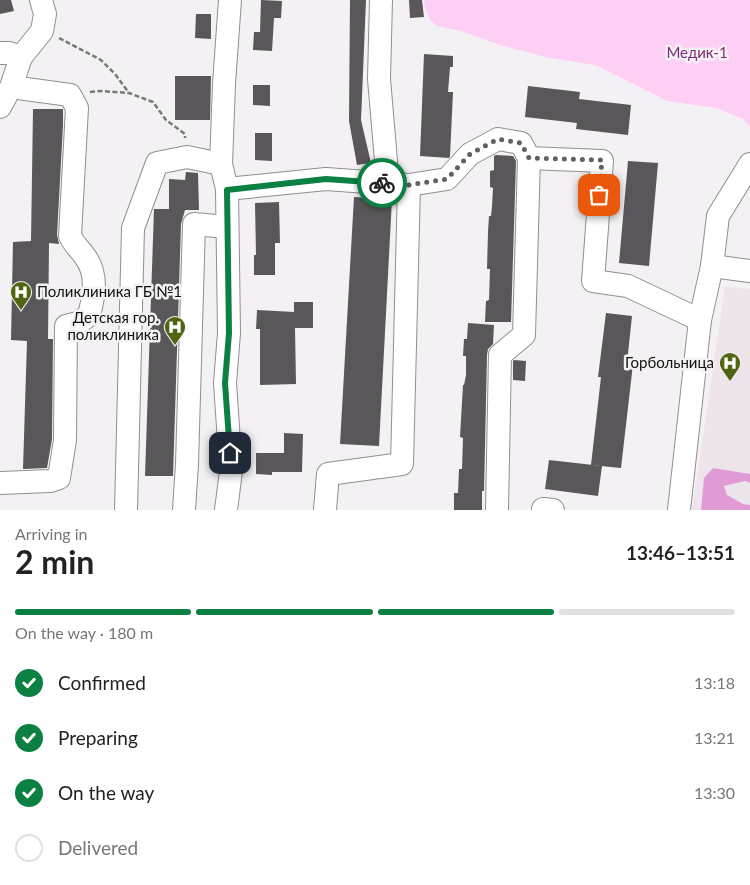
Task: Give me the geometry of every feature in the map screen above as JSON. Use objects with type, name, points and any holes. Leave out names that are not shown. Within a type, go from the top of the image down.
[{"type":"street","points":[[0,107],[11,87],[10,55],[42,31],[45,14],[41,0]]},
{"type":"street","points":[[226,510],[231,470],[225,383],[229,333],[228,227],[227,190],[221,164],[230,0]]},
{"type":"street","points":[[325,510],[328,474],[402,464],[398,184],[379,79],[381,0]]},
{"type":"street","points":[[0,484],[50,481],[59,478],[65,440],[66,326],[78,323],[89,315],[94,294],[92,275],[87,259],[74,244],[70,236],[77,108],[70,95],[11,87]]},
{"type":"street","points":[[227,190],[326,179],[398,184],[447,179],[470,154],[498,139],[521,143],[529,158],[524,335],[500,355],[497,510]]},
{"type":"street","points":[[126,510],[133,228],[157,163],[187,157],[221,164]]},
{"type":"street","points":[[529,158],[602,160],[593,281],[628,286],[700,320]]},
{"type":"street","points":[[679,510],[700,320],[712,266],[718,216],[750,164]]},
{"type":"street","points":[[184,510],[194,224],[228,227]]},
{"type":"street","points":[[712,266],[750,271]]},
{"type":"path","points":[[42,31],[69,42],[101,60],[129,93]]},
{"type":"path","points":[[70,95],[102,91],[129,93],[153,102],[166,120],[185,134],[187,157]]},
{"type":"shaded area","name":"Горбольница","points":[[725,287],[750,289],[750,510],[692,510]]},
{"type":"shaded area","points":[[713,468],[750,474],[750,483],[745,481],[724,486],[727,495],[743,504],[750,505],[750,510],[701,510],[704,478]]},
{"type":"green space","name":"Медик-1","points":[[424,0],[750,0],[750,127],[743,119],[716,108],[667,101],[595,65],[550,58],[503,46],[461,31],[437,26],[430,20]]},
{"type":"building","points":[[0,0],[11,0],[14,11],[0,14]]},
{"type":"building","points":[[261,0],[282,1],[281,18],[274,18],[272,51],[253,50],[254,32],[260,32]]},
{"type":"building","points":[[350,0],[366,0],[361,120],[371,163],[357,165],[349,121]]},
{"type":"building","points":[[409,0],[422,0],[424,17],[410,18]]},
{"type":"building","points":[[196,14],[211,14],[211,39],[195,38]]},
{"type":"building","points":[[424,54],[453,56],[453,67],[450,67],[448,92],[453,92],[449,158],[420,156]]},
{"type":"building","points":[[175,76],[211,76],[210,120],[175,120]]},
{"type":"building","points":[[253,85],[270,85],[270,106],[253,105]]},
{"type":"building","points":[[528,86],[580,92],[579,99],[631,105],[628,135],[576,129],[577,123],[525,117]]},
{"type":"building","points":[[33,109],[63,109],[63,125],[57,235],[59,244],[49,243],[48,339],[53,339],[52,439],[47,468],[23,469],[27,341],[11,340],[13,242],[31,241]]},
{"type":"building","points":[[255,133],[272,133],[272,161],[255,160]]},
{"type":"building","points":[[494,156],[513,156],[516,161],[511,322],[485,322],[486,301],[489,300],[490,269],[487,269],[488,232],[493,188],[490,187],[490,171],[494,170]]},
{"type":"building","points":[[628,161],[658,163],[649,266],[619,263]]},
{"type":"building","points":[[186,172],[198,173],[199,210],[185,210],[181,224],[173,476],[145,476],[154,209],[169,209],[169,179],[185,180]]},
{"type":"building","points":[[354,197],[392,199],[379,446],[340,444]]},
{"type":"building","points":[[279,202],[280,243],[275,243],[275,275],[254,275],[254,255],[256,255],[255,203]]},
{"type":"building","points":[[294,302],[313,302],[313,328],[295,328],[296,384],[260,385],[260,329],[256,329],[257,310],[294,312]]},
{"type":"building","points":[[606,313],[632,316],[627,363],[633,364],[621,468],[591,465],[601,377],[598,377]]},
{"type":"building","points":[[468,323],[494,325],[493,344],[488,349],[487,355],[484,491],[482,491],[482,510],[454,510],[454,493],[458,493],[459,469],[462,469],[463,438],[460,437],[463,385],[466,375],[466,356],[463,356],[464,339],[467,339]]},
{"type":"building","points":[[514,360],[526,361],[525,381],[513,380]]},
{"type":"building","points":[[284,433],[303,434],[302,472],[272,472],[272,475],[256,474],[256,453],[284,453]]},
{"type":"building","points":[[549,460],[602,466],[598,496],[545,489]]},
{"type":"way so far","points":[[382,183],[409,185],[447,179],[470,154],[498,139],[521,143],[529,158],[602,160],[599,195]]},
{"type":"place","name":"Поликлиника ГБ №1","points":[[21,311]]},
{"type":"place","name":"Детская гор. поликлиника","points":[[175,346]]},
{"type":"place","name":"Горбольница","points":[[730,382]]},
{"type":"route","points":[[230,453],[225,383],[229,333],[227,190],[326,179],[382,183]]}]
